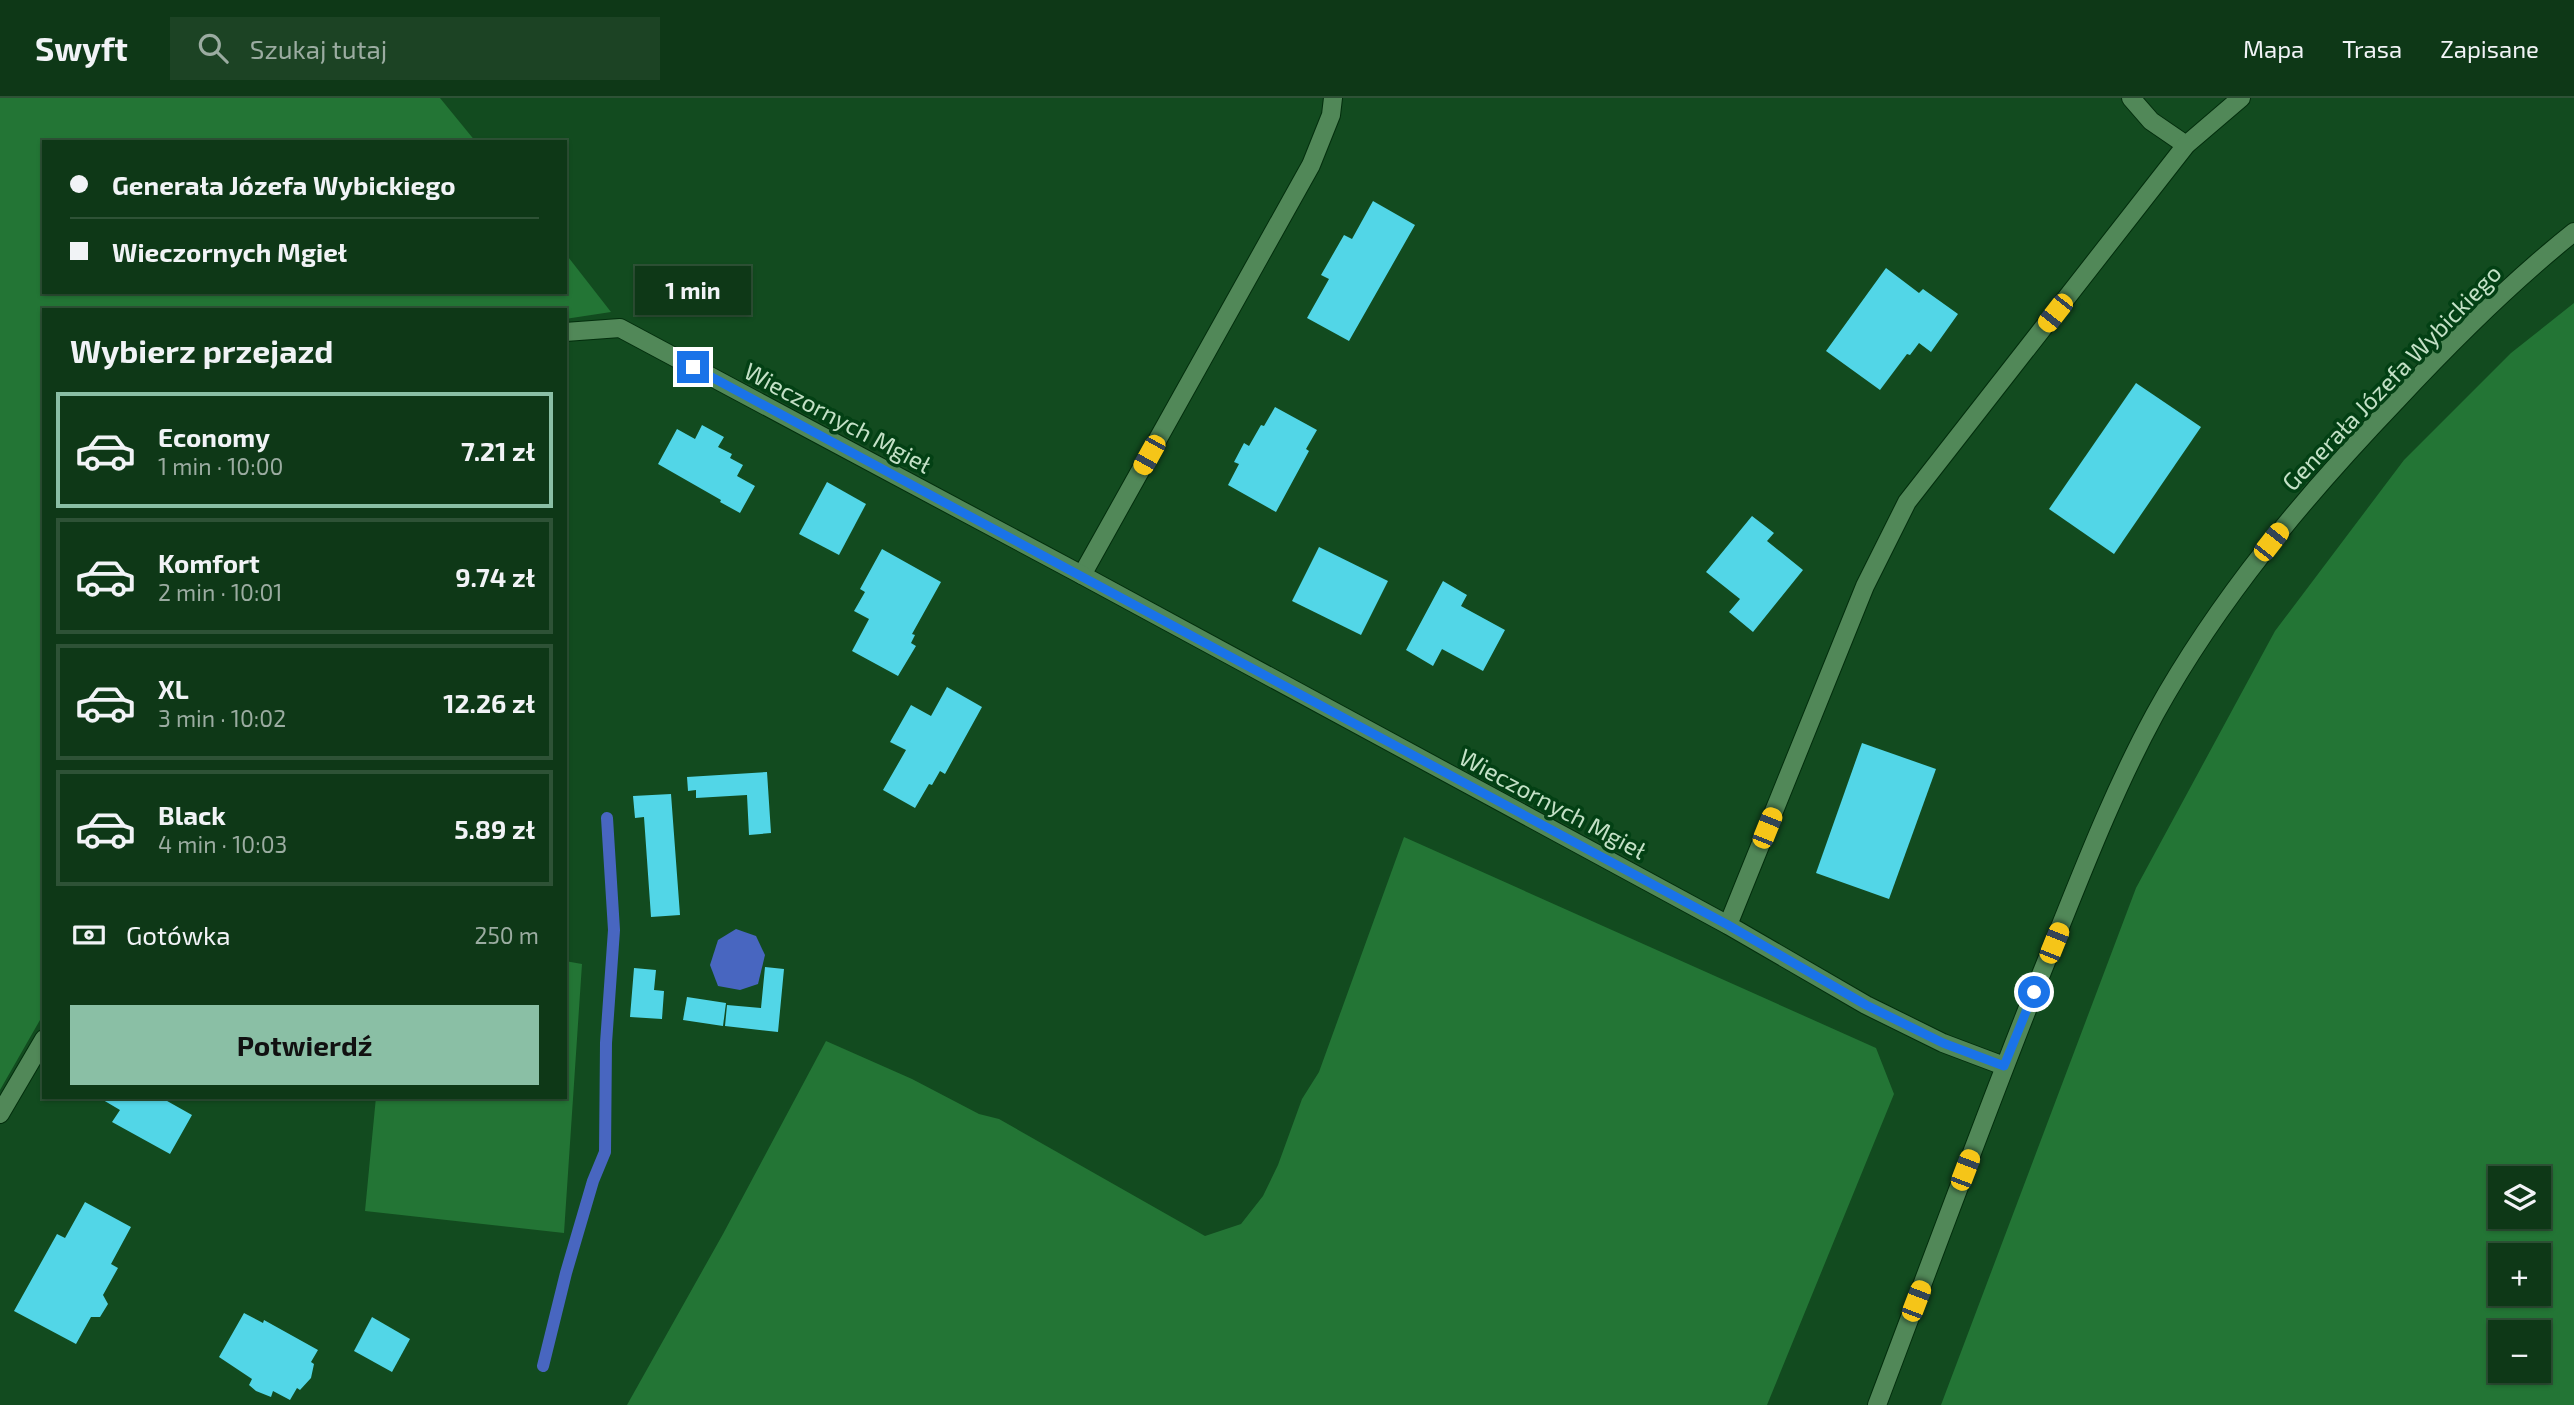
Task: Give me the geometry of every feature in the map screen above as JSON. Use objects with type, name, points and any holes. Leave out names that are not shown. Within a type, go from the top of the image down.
[{"type":"street","points":[[1082,575],[1311,165],[1331,115],[1332,98]]},
{"type":"street","points":[[2131,98],[2151,121],[2186,145]]},
{"type":"street","points":[[1728,925],[1866,586],[1907,502],[2186,145],[2241,98]]},
{"type":"street","name":"Generała Józefa Wybickiego","points":[[1877,1405],[2004,1066],[2093,845],[2156,713],[2231,594],[2285,525],[2352,447],[2465,328],[2574,232]]},
{"type":"street","name":"Wieczornych Mgieł","points":[[567,332],[621,328],[1728,925],[1866,1005],[1943,1043],[2004,1066]]},
{"type":"street","points":[[0,1114],[42,1042]]},
{"type":"green space","points":[[0,98],[440,98],[474,140],[42,140],[42,294],[567,294],[567,256],[611,312],[567,319],[567,308],[42,308],[42,1016],[0,1090]]},
{"type":"green space","points":[[2574,303],[2574,1405],[1941,1405],[2136,888],[2275,631],[2404,460],[2511,353]]},
{"type":"green space","points":[[1404,837],[1876,1048],[1894,1094],[1767,1405],[627,1405],[723,1234],[826,1041],[912,1079],[979,1114],[999,1119],[1205,1236],[1241,1224],[1263,1196],[1278,1165],[1302,1099],[1319,1072]]},
{"type":"green space","points":[[567,961],[582,964],[564,1233],[365,1211],[376,1099],[567,1099]]},
{"type":"water","points":[[736,929],[756,936],[765,955],[758,984],[740,990],[718,986],[710,965],[718,940]]},
{"type":"building","points":[[1373,201],[1415,225],[1349,341],[1307,318],[1329,279],[1321,275],[1344,235],[1352,239]]},
{"type":"building","points":[[1886,268],[1919,293],[1923,289],[1958,314],[1931,352],[1919,343],[1910,355],[1907,354],[1880,390],[1826,351]]},
{"type":"building","points":[[2136,383],[2201,427],[2114,554],[2049,509]]},
{"type":"building","points":[[1275,407],[1317,430],[1306,449],[1309,451],[1276,512],[1228,485],[1239,464],[1234,462],[1244,443],[1249,446]]},
{"type":"building","points":[[702,425],[724,437],[718,447],[732,454],[730,458],[743,465],[737,476],[755,486],[740,513],[658,464],[677,429],[695,439]]},
{"type":"building","points":[[827,482],[866,504],[839,555],[799,534]]},
{"type":"building","points":[[1752,516],[1774,533],[1767,541],[1803,570],[1753,632],[1729,612],[1740,599],[1706,572]]},
{"type":"building","points":[[1319,547],[1388,581],[1361,635],[1292,601]]},
{"type":"building","points":[[882,549],[941,582],[912,634],[915,635],[911,643],[916,646],[898,676],[852,651],[869,619],[854,611],[865,592],[860,589]]},
{"type":"building","points":[[1443,581],[1467,595],[1461,606],[1505,630],[1483,671],[1442,649],[1433,666],[1406,650]]},
{"type":"building","points":[[947,687],[982,707],[945,774],[940,771],[915,808],[883,790],[906,750],[890,742],[911,705],[931,716]]},
{"type":"building","points":[[1862,743],[1936,769],[1889,899],[1816,873]]},
{"type":"building","points":[[767,772],[771,833],[749,835],[747,795],[696,798],[696,790],[688,791],[687,777]]},
{"type":"building","points":[[671,794],[680,915],[651,917],[644,817],[635,818],[633,796]]},
{"type":"building","points":[[765,967],[784,969],[778,1032],[725,1026],[727,1005],[761,1008]]},
{"type":"building","points":[[634,968],[656,970],[654,990],[664,991],[662,1019],[630,1017]]},
{"type":"building","points":[[687,997],[726,1003],[723,1026],[683,1020]]},
{"type":"building","points":[[101,1099],[164,1099],[192,1115],[170,1154],[112,1122],[120,1110]]},
{"type":"building","points":[[85,1202],[131,1227],[111,1264],[118,1268],[103,1295],[108,1304],[100,1317],[91,1317],[76,1344],[14,1311],[57,1234],[65,1238]]},
{"type":"building","points":[[244,1313],[263,1323],[264,1320],[318,1350],[311,1362],[314,1364],[311,1378],[300,1390],[297,1388],[290,1400],[273,1391],[271,1397],[256,1391],[249,1385],[252,1379],[219,1357]]},
{"type":"building","points":[[372,1317],[410,1339],[392,1372],[354,1351]]},
{"type":"waterway","points":[[543,1366],[566,1273],[593,1181],[605,1152],[606,1043],[614,930],[607,818]]},
{"type":"route","points":[[693,367],[1728,925],[1866,1005],[1943,1043],[2004,1066],[2034,992]]}]
